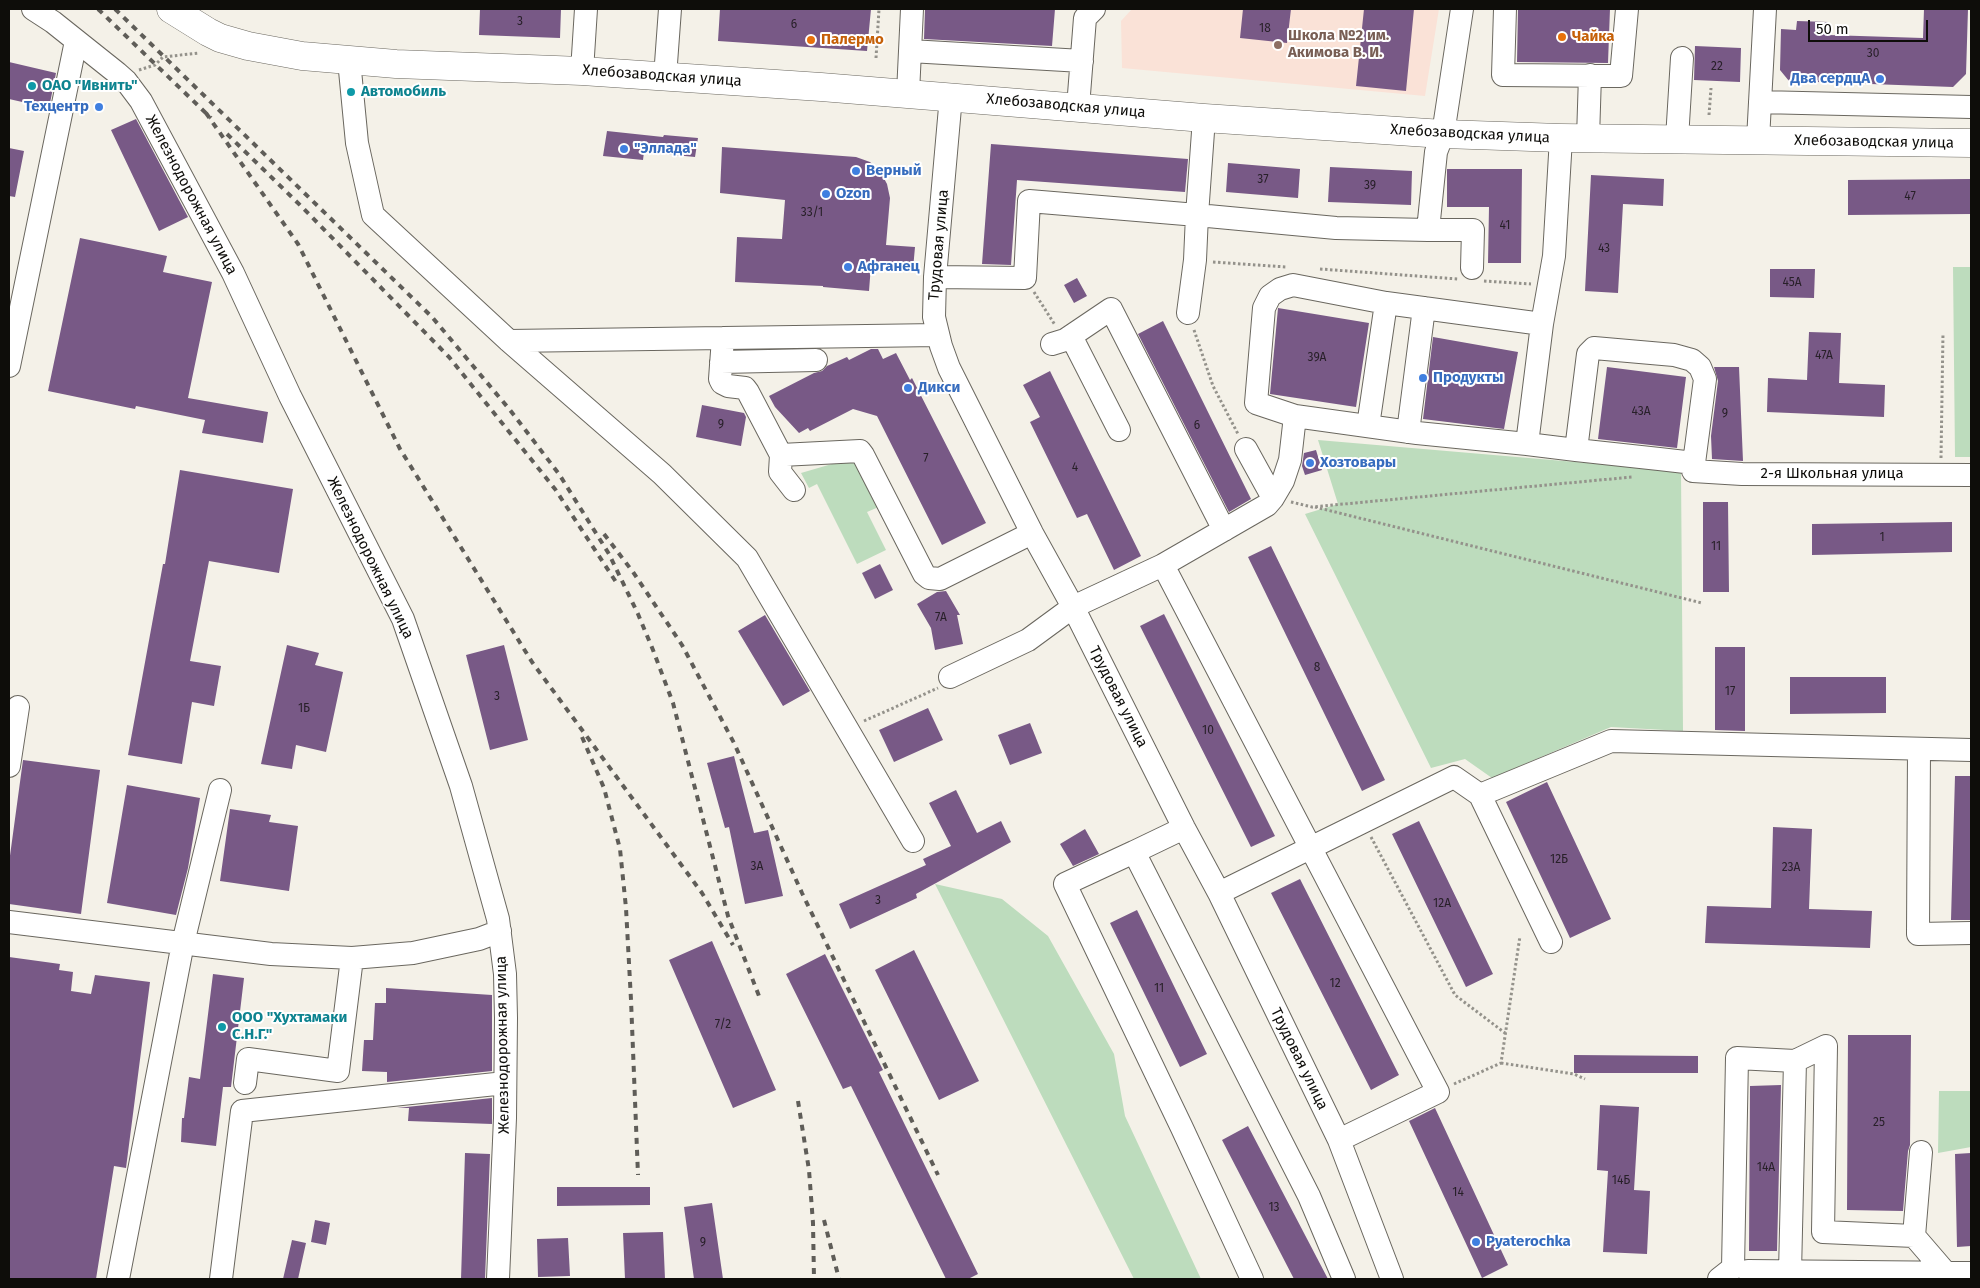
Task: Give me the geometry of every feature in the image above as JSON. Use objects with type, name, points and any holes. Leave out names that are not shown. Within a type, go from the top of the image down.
[{"type":"main road","name":"Хлебозаводская улица","points":[[171,9],[208,32],[235,43],[279,53],[349,60],[582,71],[908,93],[1204,118],[1443,134],[1561,138],[1971,143]]},
{"type":"street","name":"Железнодорожная улица","points":[[33,9],[126,81],[141,101],[233,273],[290,396],[403,619],[461,786],[492,894],[500,931],[505,974],[505,1083],[498,1279]]},
{"type":"street","points":[[582,71],[586,9]]},
{"type":"street","points":[[665,77],[670,9]]},
{"type":"street","points":[[908,93],[912,9]]},
{"type":"street","points":[[1078,107],[1085,18],[1094,9]]},
{"type":"street","points":[[1428,230],[1436,152],[1443,134],[1462,9]]},
{"type":"street","points":[[1505,9],[1503,75],[1621,76],[1627,9]]},
{"type":"street","points":[[1758,140],[1764,9]]},
{"type":"street","points":[[9,366],[76,41]]},
{"type":"street","points":[[910,51],[1082,61]]},
{"type":"street","points":[[1678,139],[1682,58]]},
{"type":"street","points":[[349,60],[357,142],[373,215],[509,341],[662,474],[747,558],[913,841]]},
{"type":"street","points":[[1588,138],[1590,75]]},
{"type":"street","name":"Трудовая улица","points":[[951,96],[934,277],[934,318],[949,368],[1032,533],[1073,607],[1184,828],[1219,893],[1339,1140],[1392,1279]]},
{"type":"street","points":[[1760,102],[1971,107]]},
{"type":"street","points":[[1188,313],[1195,260],[1204,118]]},
{"type":"street","points":[[1527,444],[1542,324],[1554,256],[1561,138]]},
{"type":"street","points":[[934,277],[1025,278],[1029,201],[1336,228],[1474,230],[1471,276]]},
{"type":"street","points":[[1542,324],[1386,303],[1292,285],[1280,289],[1270,296],[1264,308],[1256,404],[1294,416],[1408,432],[1694,463],[1705,379],[1700,368],[1692,360],[1674,355],[1594,348],[1588,354],[1576,450]]},
{"type":"street","points":[[1368,426],[1386,303]]},
{"type":"street","points":[[1408,432],[1424,308]]},
{"type":"street","points":[[1119,430],[1063,340],[1110,309],[1224,530]]},
{"type":"street","points":[[509,341],[938,335]]},
{"type":"street","points":[[723,338],[720,379],[722,383],[728,386],[740,387],[748,392],[780,455],[780,472],[794,490]]},
{"type":"street","points":[[721,362],[816,360]]},
{"type":"street","points":[[950,677],[1028,640],[1073,607],[1163,565],[1267,505],[1283,481],[1290,460],[1294,416]]},
{"type":"street","points":[[1246,449],[1273,498]]},
{"type":"street","points":[[780,455],[860,451],[924,574],[929,578],[940,579],[1032,533]]},
{"type":"street","name":"2-я Школьная улица","points":[[1693,471],[1742,474],[1971,474]]},
{"type":"street","points":[[1163,565],[1438,1092],[1339,1140]]},
{"type":"street","points":[[9,766],[18,707]]},
{"type":"street","points":[[1480,795],[1611,741],[1971,750]]},
{"type":"street","points":[[1919,749],[1918,934],[1971,933]]},
{"type":"street","points":[[1219,893],[1454,777],[1480,795],[1551,942]]},
{"type":"street","points":[[118,1279],[183,943],[220,790]]},
{"type":"street","points":[[1184,828],[1065,884],[1252,1279]]},
{"type":"street","points":[[1134,852],[1310,1196],[1344,1279]]},
{"type":"street","points":[[9,922],[271,954],[352,958],[412,953],[479,939],[500,931]]},
{"type":"street","points":[[245,1083],[248,1059],[338,1071],[352,958]]},
{"type":"street","points":[[1719,1279],[1733,1268],[1738,1058],[1795,1061],[1826,1046],[1823,1232],[1914,1236]]},
{"type":"street","points":[[1790,1272],[1795,1061]]},
{"type":"street","points":[[221,1279],[242,1111],[505,1083]]},
{"type":"street","points":[[1921,1152],[1914,1236],[1945,1276]]},
{"type":"street","points":[[1748,1271],[1872,1276],[1945,1276],[1971,1273]]},
{"type":"path","points":[[876,58],[879,9]]},
{"type":"path","points":[[116,73],[142,70],[155,65],[163,57],[197,52],[205,55]]},
{"type":"path","points":[[1709,115],[1711,88]]},
{"type":"path","points":[[1195,260],[1293,267]]},
{"type":"path","points":[[1313,269],[1471,276],[1549,286]]},
{"type":"path","points":[[1025,278],[1063,340]]},
{"type":"path","points":[[1188,313],[1213,386],[1246,449]]},
{"type":"path","points":[[1941,466],[1943,333]]},
{"type":"path","points":[[1312,507],[1634,476]]},
{"type":"path","points":[[1273,498],[1702,604]]},
{"type":"path","points":[[1363,822],[1455,995],[1505,1033]]},
{"type":"path","points":[[1501,1063],[1520,936]]},
{"type":"path","points":[[1438,1092],[1501,1063],[1574,1074],[1585,1079]]},
{"type":"shaded area","name":"Школа №2 им. Акимова В. И.","points":[[1132,9],[1439,9],[1425,96],[1122,68],[1121,21]]},
{"type":"green space","points":[[1953,267],[1971,267],[1971,457],[1955,457]]},
{"type":"green space","points":[[1318,440],[1681,471],[1683,731],[1611,727],[1492,778],[1465,759],[1431,768],[1305,514],[1338,504]]},
{"type":"green space","points":[[856,457],[881,506],[867,512],[886,550],[857,564],[817,484],[809,488],[801,473]]},
{"type":"green space","points":[[935,884],[1002,899],[1048,936],[1114,1054],[1125,1116],[1201,1279],[1134,1279]]},
{"type":"green space","points":[[1939,1091],[1971,1091],[1971,1147],[1938,1153]]},
{"type":"building","points":[[480,9],[561,9],[560,38],[479,35]]},
{"type":"building","points":[[720,9],[871,9],[867,51],[718,41]]},
{"type":"building","points":[[925,9],[1055,9],[1052,46],[924,39]]},
{"type":"building","points":[[1243,9],[1291,9],[1287,43],[1240,38]]},
{"type":"building","points":[[1364,9],[1414,9],[1406,91],[1356,86]]},
{"type":"building","name":"Чайка","points":[[1518,9],[1610,9],[1608,63],[1517,62]]},
{"type":"building","points":[[1924,9],[1968,9],[1966,74],[1953,87],[1789,81],[1780,70],[1781,29],[1796,30],[1797,21],[1828,22],[1828,35],[1923,38]]},
{"type":"building","points":[[1695,46],[1741,48],[1740,82],[1694,80]]},
{"type":"building","name":"ОАО \"Ивнить\"","points":[[9,62],[56,73],[49,108],[9,99]]},
{"type":"building","points":[[136,119],[188,217],[159,231],[111,130]]},
{"type":"building","points":[[607,131],[663,137],[664,135],[698,138],[695,157],[644,152],[643,160],[603,156]]},
{"type":"building","points":[[991,144],[1188,159],[1185,192],[1017,180],[1011,265],[982,264]]},
{"type":"building","points":[[722,147],[856,157],[870,162],[880,171],[887,184],[890,198],[886,245],[915,247],[913,269],[871,265],[869,291],[823,286],[735,282],[737,237],[782,239],[785,200],[720,193]]},
{"type":"building","points":[[9,148],[24,151],[15,197],[9,196]]},
{"type":"building","points":[[1228,163],[1300,169],[1298,198],[1226,192]]},
{"type":"building","points":[[1330,167],[1412,171],[1411,205],[1328,202]]},
{"type":"building","points":[[1447,169],[1522,169],[1521,263],[1488,263],[1489,207],[1447,207]]},
{"type":"building","points":[[1591,175],[1664,179],[1663,206],[1623,204],[1618,293],[1585,291]]},
{"type":"building","points":[[1971,179],[1971,214],[1848,215],[1848,180]]},
{"type":"building","points":[[80,238],[167,256],[163,272],[212,282],[188,398],[268,412],[263,443],[202,433],[205,420],[136,406],[135,409],[48,391]]},
{"type":"building","points":[[1770,269],[1815,269],[1814,298],[1770,297]]},
{"type":"building","points":[[1077,278],[1087,296],[1074,303],[1064,285]]},
{"type":"building","points":[[1278,308],[1369,323],[1356,407],[1270,394]]},
{"type":"building","points":[[1163,321],[1251,499],[1229,512],[1138,334]]},
{"type":"building","points":[[1809,332],[1841,333],[1839,383],[1885,385],[1884,417],[1767,412],[1768,378],[1807,380]]},
{"type":"building","points":[[1433,337],[1518,352],[1504,429],[1423,419]]},
{"type":"building","points":[[871,349],[878,349],[883,359],[896,353],[910,380],[912,378],[986,523],[942,545],[877,416],[853,409],[810,431],[808,428],[799,433],[775,407],[769,396],[814,373],[822,371],[827,366],[847,357],[849,360]]},
{"type":"building","points":[[1607,367],[1686,377],[1677,448],[1598,439]]},
{"type":"building","points":[[1714,367],[1739,367],[1743,461],[1712,459],[1711,436],[1718,381]]},
{"type":"building","points":[[1050,371],[1141,556],[1114,570],[1087,514],[1077,518],[1030,422],[1040,417],[1023,385]]},
{"type":"building","points":[[702,405],[744,413],[746,417],[741,446],[696,437]]},
{"type":"building","name":"Хозтовары","points":[[1316,450],[1322,470],[1305,475],[1302,466],[1304,453]]},
{"type":"building","points":[[180,470],[293,489],[279,573],[209,561],[190,661],[221,666],[214,706],[192,702],[182,764],[128,755],[163,564],[165,564]]},
{"type":"building","points":[[1703,502],[1728,502],[1729,592],[1703,592]]},
{"type":"building","points":[[1952,522],[1952,552],[1812,555],[1812,524]]},
{"type":"building","points":[[1271,546],[1385,780],[1362,791],[1248,557]]},
{"type":"building","points":[[880,564],[893,590],[875,599],[862,573]]},
{"type":"building","points":[[946,591],[960,615],[957,615],[963,644],[935,650],[931,628],[917,604],[937,592]]},
{"type":"building","points":[[1164,614],[1275,836],[1251,847],[1140,626]]},
{"type":"building","points":[[765,615],[810,691],[783,706],[738,631]]},
{"type":"building","points":[[287,645],[319,653],[315,665],[343,672],[326,752],[296,745],[292,769],[261,764]]},
{"type":"building","points":[[504,645],[528,740],[490,750],[466,655]]},
{"type":"building","points":[[1715,647],[1745,647],[1745,731],[1715,730]]},
{"type":"building","points":[[1790,677],[1886,677],[1886,713],[1790,714]]},
{"type":"building","points":[[928,708],[943,740],[894,762],[879,730]]},
{"type":"building","points":[[1030,723],[1042,753],[1010,765],[998,735]]},
{"type":"building","points":[[734,756],[754,833],[768,830],[783,896],[745,904],[729,827],[725,828],[707,763]]},
{"type":"building","points":[[23,760],[100,770],[81,914],[9,904],[9,863]]},
{"type":"building","points":[[1955,776],[1971,776],[1971,920],[1951,920]]},
{"type":"building","points":[[1547,782],[1611,919],[1570,938],[1506,802]]},
{"type":"building","points":[[127,785],[200,798],[188,868],[176,915],[107,903]]},
{"type":"building","points":[[956,790],[977,833],[1001,821],[1011,842],[916,894],[917,898],[850,929],[839,904],[926,865],[923,859],[951,846],[929,803]]},
{"type":"building","points":[[230,809],[271,815],[269,822],[298,826],[289,891],[220,881]]},
{"type":"building","points":[[1419,821],[1493,974],[1466,987],[1392,834]]},
{"type":"building","points":[[1773,827],[1812,829],[1809,909],[1872,911],[1870,948],[1705,943],[1707,906],[1771,908]]},
{"type":"building","points":[[1085,829],[1099,854],[1073,866],[1060,844]]},
{"type":"building","points":[[1300,879],[1399,1075],[1371,1090],[1271,893]]},
{"type":"building","points":[[1137,910],[1207,1054],[1180,1067],[1110,923]]},
{"type":"building","points":[[712,941],[776,1090],[733,1108],[669,960]]},
{"type":"building","points":[[914,950],[979,1081],[939,1100],[875,970]]},
{"type":"building","points":[[825,954],[883,1070],[879,1072],[978,1274],[968,1279],[946,1279],[851,1086],[843,1089],[786,974]]},
{"type":"building","points":[[9,957],[60,964],[59,970],[73,972],[71,991],[91,994],[95,975],[150,982],[126,1168],[114,1166],[96,1279],[9,1279]]},
{"type":"building","name":"ООО \"Хухтамаки С.Н.Г.\"","points":[[213,974],[244,978],[231,1087],[223,1087],[216,1146],[181,1142],[182,1118],[184,1118],[189,1077],[200,1079]]},
{"type":"building","points":[[386,988],[492,995],[492,1071],[387,1082],[387,1072],[362,1071],[364,1040],[373,1040],[375,1003],[386,1003]]},
{"type":"building","points":[[1848,1035],[1911,1035],[1910,1145],[1903,1211],[1847,1210]]},
{"type":"building","points":[[1574,1055],[1698,1056],[1698,1073],[1574,1073]]},
{"type":"building","points":[[1781,1085],[1777,1251],[1749,1251],[1750,1086]]},
{"type":"building","points":[[492,1098],[492,1124],[408,1121],[409,1108],[397,1108]]},
{"type":"building","points":[[1600,1105],[1639,1107],[1634,1190],[1650,1191],[1647,1254],[1603,1252],[1608,1171],[1597,1170]]},
{"type":"building","points":[[1435,1108],[1508,1265],[1482,1278],[1409,1121]]},
{"type":"building","points":[[1248,1126],[1328,1279],[1294,1279],[1222,1140]]},
{"type":"building","points":[[465,1153],[490,1154],[485,1279],[461,1279]]},
{"type":"building","points":[[1971,1153],[1971,1246],[1957,1247],[1955,1154]]},
{"type":"building","points":[[557,1187],[650,1187],[650,1205],[557,1206]]},
{"type":"building","points":[[712,1203],[723,1279],[694,1279],[684,1207]]},
{"type":"building","points":[[315,1220],[330,1223],[326,1245],[311,1242]]},
{"type":"building","points":[[663,1232],[665,1279],[625,1279],[623,1233]]},
{"type":"building","points":[[568,1238],[570,1276],[538,1277],[537,1239]]},
{"type":"building","points":[[292,1240],[306,1243],[298,1279],[283,1279]]},
{"type":"railway","points":[[98,9],[211,118]]},
{"type":"railway","points":[[115,9],[432,317],[510,410],[559,474],[609,554],[653,650],[673,703],[728,916],[759,996]]},
{"type":"railway","points":[[206,113],[298,244],[400,449],[532,662],[702,893],[733,945]]},
{"type":"railway","points":[[227,134],[301,206],[449,357],[555,489],[616,582]]},
{"type":"railway","points":[[604,534],[633,572],[682,645],[734,743],[802,893],[938,1175]]},
{"type":"railway","points":[[582,737],[604,788],[620,849],[626,908],[638,1175]]},
{"type":"railway","points":[[798,1101],[809,1170],[813,1223],[814,1279]]},
{"type":"railway","points":[[824,1220],[839,1279]]},
{"type":"place","name":"Чайка","points":[[1562,37]]},
{"type":"place","name":"Палермо","points":[[811,40]]},
{"type":"place","name":"Школа №2 им. Акимова В. И.","points":[[1278,45]]},
{"type":"place","name":"Два сердцА","points":[[1880,79]]},
{"type":"place","name":"ОАО \"Ивнить\"","points":[[32,86]]},
{"type":"place","name":"Автомобиль","points":[[351,92]]},
{"type":"place","name":"Техцентр","points":[[99,107]]},
{"type":"place","name":"\"Эллада\"","points":[[624,149]]},
{"type":"place","name":"Верный","points":[[856,171]]},
{"type":"place","name":"Ozon","points":[[826,194]]},
{"type":"place","name":"Афганец","points":[[848,267]]},
{"type":"place","name":"Продукты","points":[[1423,378]]},
{"type":"place","name":"Дикси","points":[[908,388]]},
{"type":"place","name":"Хозтовары","points":[[1310,463]]},
{"type":"place","name":"ООО \"Хухтамаки С.Н.Г.\"","points":[[222,1027]]},
{"type":"place","name":"Pyaterochka","points":[[1476,1242]]}]
